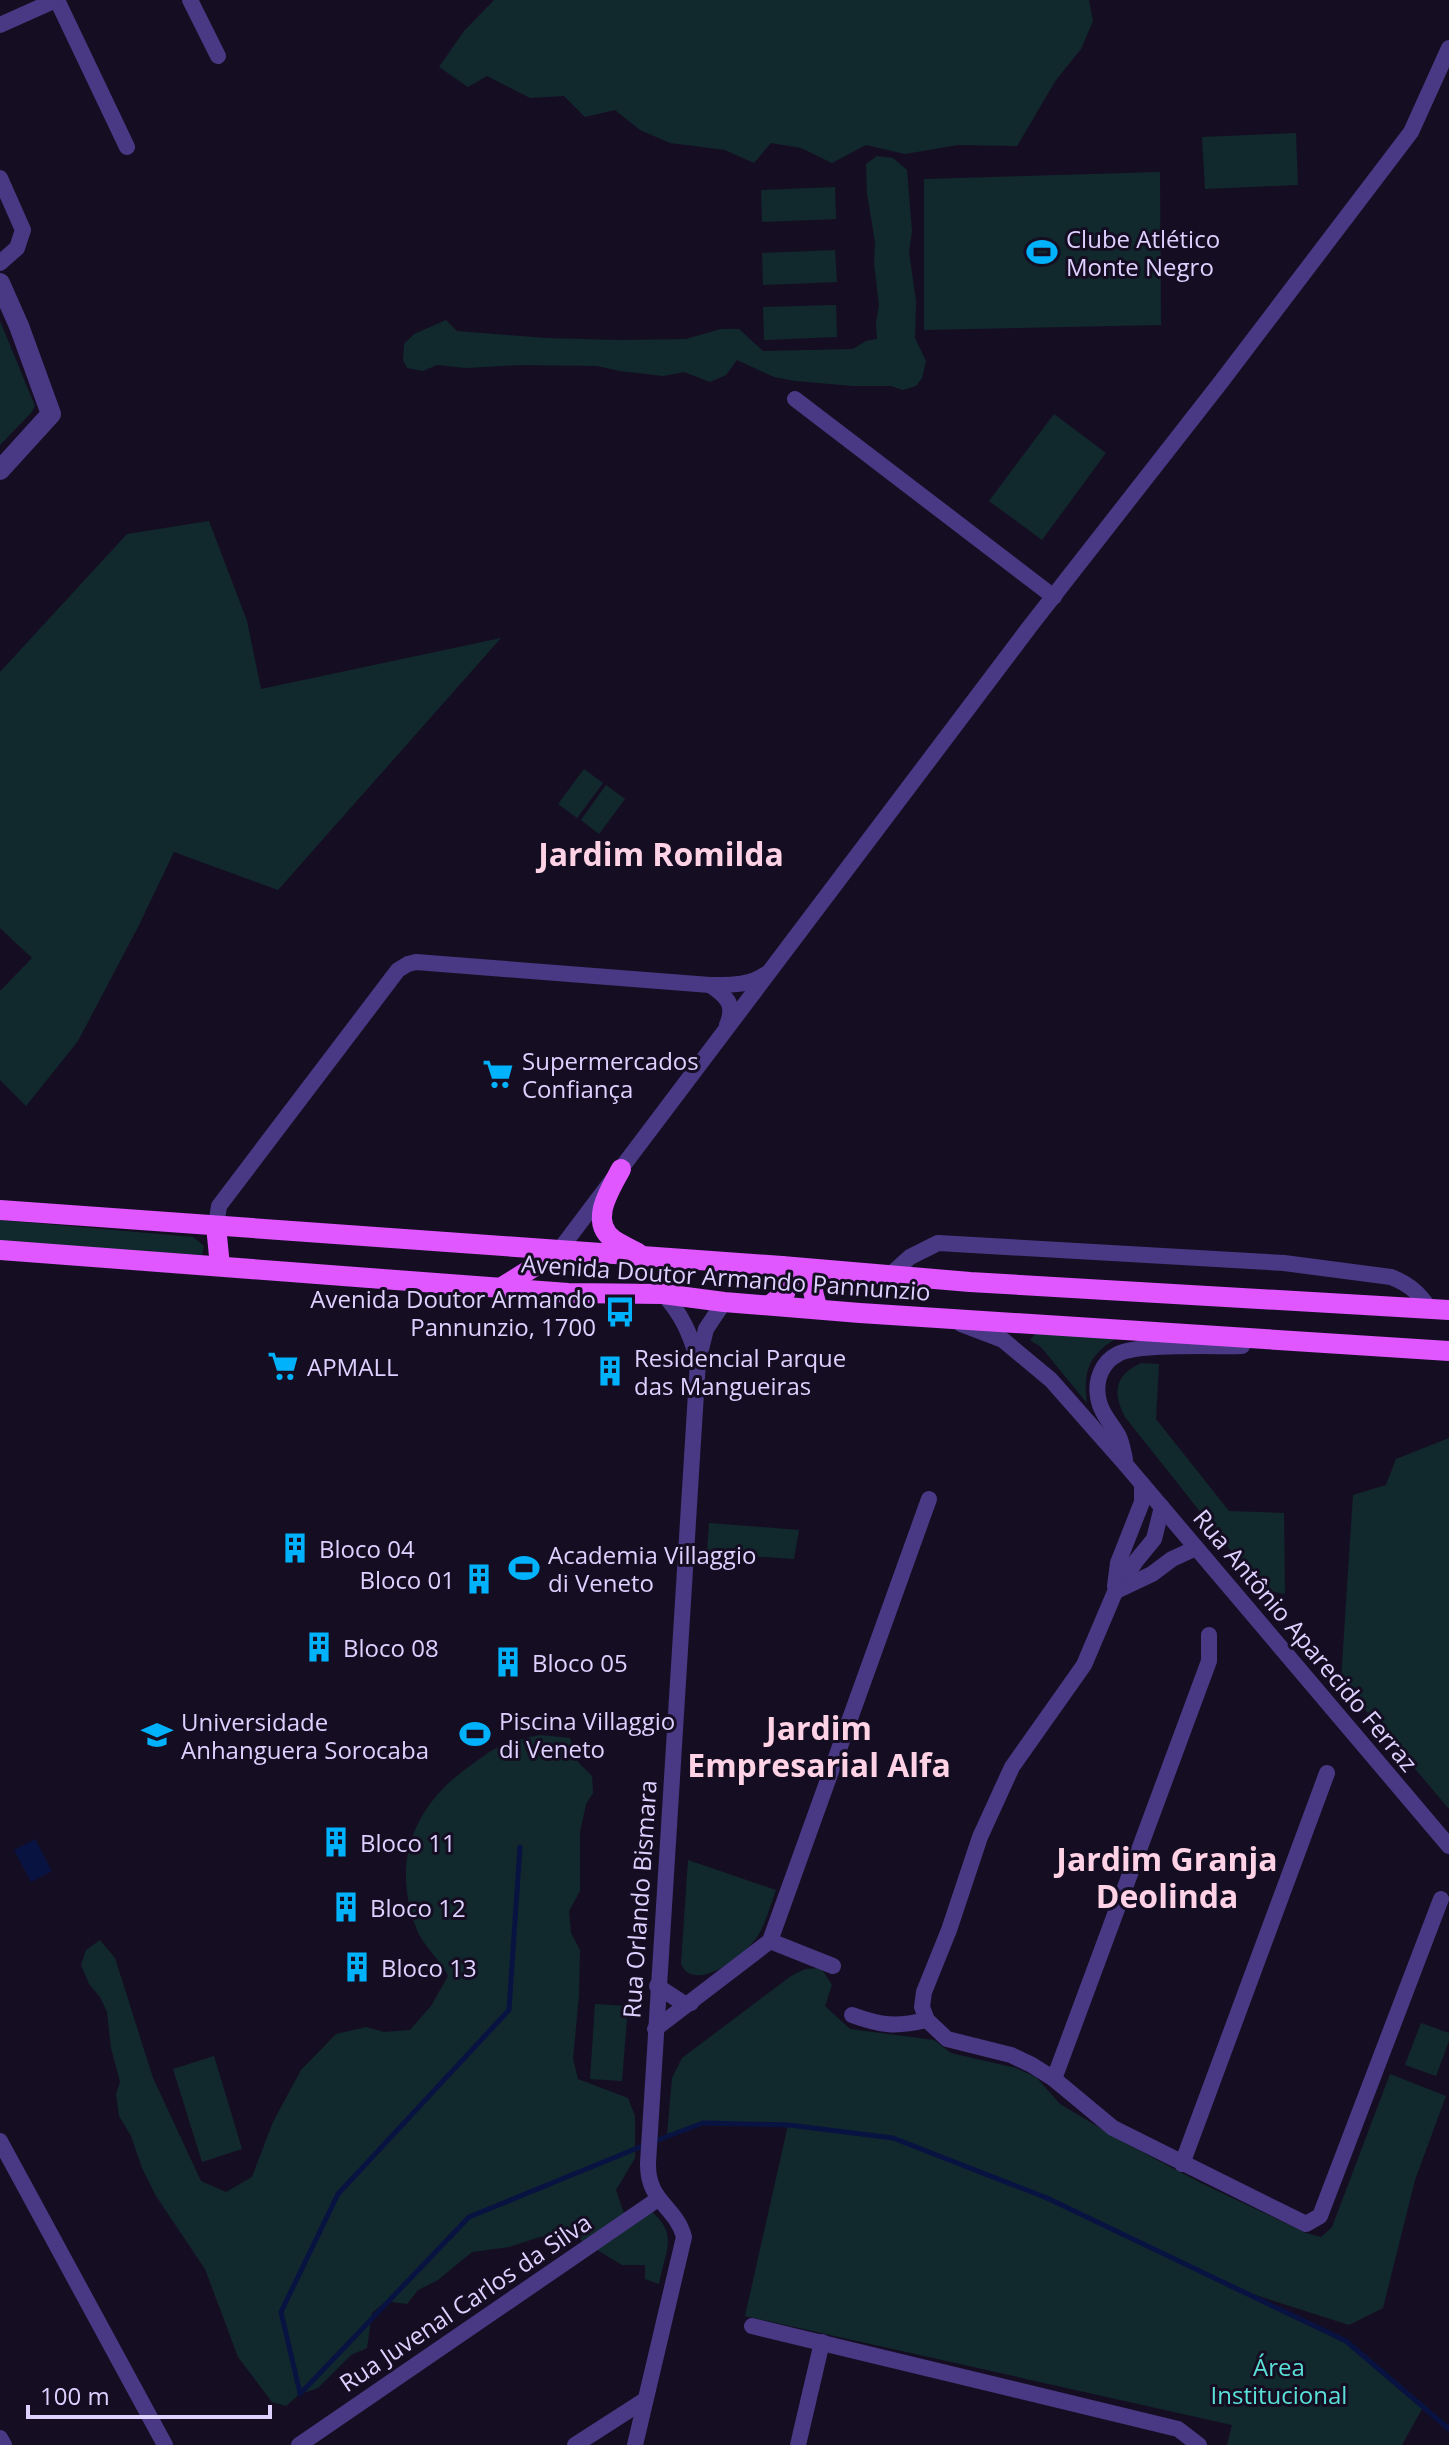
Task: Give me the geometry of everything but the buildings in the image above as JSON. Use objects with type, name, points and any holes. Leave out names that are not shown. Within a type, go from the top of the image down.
[{"type":"main road","points":[[621,1169],[601,1215],[612,1239],[645,1256]]},
{"type":"main road","name":"Avenida Doutor Armando Pannunzio","points":[[0,1210],[889,1276],[1439,1310]]},
{"type":"main road","points":[[216,1226],[220,1266]]},
{"type":"main road","name":"Avenida Doutor Armando Pannunzio","points":[[0,1250],[568,1293],[663,1294],[724,1302],[940,1318],[1449,1351]]},
{"type":"main road","points":[[502,1287],[558,1252]]},
{"type":"main road","points":[[771,1304],[785,1293],[789,1282],[782,1266]]},
{"type":"main road","points":[[818,1270],[814,1273],[812,1284],[818,1309]]},
{"type":"street","points":[[0,25],[57,0],[127,147]]},
{"type":"street","points":[[190,0],[218,56]]},
{"type":"street","points":[[558,1252],[1411,132],[1449,48]]},
{"type":"street","points":[[1430,93],[1449,89]]},
{"type":"street","points":[[0,178],[23,230],[17,248],[0,263]]},
{"type":"street","points":[[0,283],[51,414],[0,470]]},
{"type":"street","points":[[795,399],[1054,597]]},
{"type":"street","points":[[216,1226],[219,1206],[398,970],[408,964],[416,962],[710,985],[751,982],[770,972]]},
{"type":"street","points":[[710,985],[730,1003],[730,1019],[724,1032]]},
{"type":"street","points":[[889,1276],[910,1257],[938,1243],[1284,1263],[1391,1277],[1406,1282],[1439,1310]]},
{"type":"street","name":"Rua Orlando Bismara","points":[[663,1294],[677,1309],[688,1329],[698,1361]]},
{"type":"street","name":"Rua Orlando Bismara","points":[[645,2400],[684,2237],[681,2227],[658,2199],[647,2176],[698,1361],[706,1329],[724,1302]]},
{"type":"street","name":"Rua Antônio Aparecido Ferraz","points":[[940,1318],[1003,1340],[1051,1380],[1449,1846]]},
{"type":"street","name":"Rua Antônio Aparecido Ferraz","points":[[1126,1465],[1119,1437],[1101,1408],[1098,1397],[1103,1367],[1116,1355],[1136,1349],[1317,1344]]},
{"type":"street","points":[[1115,1592],[1118,1563],[1142,1502],[1142,1484]]},
{"type":"street","points":[[655,2029],[770,1941],[929,1499]]},
{"type":"street","points":[[1162,1507],[1154,1539],[1115,1592],[1084,1665],[1012,1767],[980,1837],[949,1930],[924,1992],[922,2007],[927,2020],[947,2039],[1011,2055],[1054,2079],[1113,2128],[1306,2224],[1320,2216],[1441,1899]]},
{"type":"street","points":[[1115,1592],[1143,1568],[1191,1543]]},
{"type":"street","points":[[1054,2079],[1209,1661],[1209,1635]]},
{"type":"street","points":[[1182,2164],[1327,1773]]},
{"type":"street","points":[[770,1941],[833,1966]]},
{"type":"street","points":[[657,1986],[683,2003],[691,2003]]},
{"type":"street","points":[[852,2015],[877,2025],[905,2025],[927,2020]]},
{"type":"street","points":[[0,2141],[165,2445]]},
{"type":"street","name":"Rua Juvenal Carlos da Silva","points":[[299,2445],[658,2199]]},
{"type":"street","points":[[752,2326],[1178,2429],[1198,2444]]},
{"type":"street","points":[[798,2445],[822,2342]]},
{"type":"street","points":[[575,2445],[645,2400]]},
{"type":"street","points":[[635,2445],[645,2400]]},
{"type":"street","points":[[0,2438],[4,2445]]},
{"type":"green space","points":[[494,0],[1089,0],[1093,21],[1081,49],[1056,80],[1017,146],[958,145],[905,154],[866,145],[832,163],[801,148],[771,143],[754,163],[725,150],[670,143],[640,130],[615,110],[585,117],[564,96],[530,98],[487,76],[468,87],[439,67],[464,31]]},
{"type":"green space","points":[[1296,133],[1298,185],[1205,189],[1202,137]]},
{"type":"green space","points":[[877,156],[893,158],[907,170],[912,231],[909,252],[916,301],[915,338],[926,361],[922,378],[916,386],[903,390],[891,386],[795,381],[774,377],[737,360],[726,375],[710,382],[684,372],[663,376],[597,366],[465,368],[437,365],[423,371],[407,368],[403,360],[404,344],[414,334],[446,320],[457,331],[545,338],[686,339],[721,329],[739,329],[763,351],[853,349],[877,339],[879,305],[866,164]]},
{"type":"green space","name":"Clube Atlético Monte Negro","points":[[1160,172],[1161,325],[924,330],[924,179]]},
{"type":"green space","points":[[835,187],[836,219],[762,222],[761,190]]},
{"type":"green space","points":[[835,250],[837,282],[763,285],[762,253]]},
{"type":"green space","points":[[836,305],[837,337],[764,340],[763,307]]},
{"type":"green space","points":[[0,321],[35,406],[0,445]]},
{"type":"green space","points":[[1054,414],[1106,453],[1042,540],[989,501]]},
{"type":"green space","points":[[209,521],[247,621],[261,689],[501,638],[278,890],[174,852],[78,1041],[26,1106],[0,1080],[0,991],[32,958],[0,928],[0,672],[127,534]]},
{"type":"green space","points":[[584,769],[603,783],[577,818],[558,804]]},
{"type":"green space","points":[[606,785],[625,799],[599,834],[581,820]]},
{"type":"green space","points":[[0,1220],[193,1237],[204,1246],[202,1255],[0,1242]]},
{"type":"green space","points":[[1036,1333],[1115,1339],[1099,1352],[1089,1366],[1087,1403],[1041,1347],[1030,1340]]},
{"type":"green space","points":[[1141,1363],[1159,1364],[1156,1419],[1229,1511],[1284,1513],[1285,1594],[1269,1591],[1244,1567],[1125,1417],[1118,1400],[1118,1385],[1126,1373]]},
{"type":"green space","points":[[1449,1438],[1449,1809],[1341,1681],[1353,1495],[1386,1485],[1396,1459]]},
{"type":"green space","points":[[709,1523],[799,1530],[794,1559],[707,1553]]},
{"type":"green space","points":[[540,1735],[570,1738],[579,1763],[592,1776],[593,1793],[586,1804],[580,1832],[580,1891],[569,1911],[571,1933],[580,1950],[573,2059],[578,2079],[628,2098],[635,2116],[635,2158],[616,2190],[627,2222],[649,2209],[664,2227],[668,2244],[659,2284],[645,2279],[645,2265],[622,2265],[571,2234],[540,2237],[509,2247],[472,2252],[438,2280],[418,2290],[407,2304],[386,2301],[372,2313],[367,2348],[351,2355],[318,2388],[300,2394],[286,2406],[272,2402],[238,2357],[205,2269],[156,2196],[131,2136],[119,2116],[116,2094],[120,2082],[111,2048],[107,2012],[81,1965],[86,1950],[100,1940],[115,1958],[153,2078],[201,2181],[226,2192],[252,2177],[273,2122],[301,2070],[336,2034],[366,2027],[384,2032],[410,2030],[431,2006],[448,1976],[420,1936],[409,1906],[407,1860],[420,1819],[448,1784],[489,1752],[504,1744]]},
{"type":"green space","points":[[688,1860],[776,1890],[757,1937],[732,1961],[708,1974],[688,1972],[681,1964]]},
{"type":"green space","name":"Área Institucional","points":[[821,1968],[832,1985],[825,2006],[850,2029],[934,2040],[951,2053],[1016,2068],[1036,2077],[1060,2104],[1125,2143],[1203,2184],[1306,2233],[1321,2237],[1332,2227],[1390,2074],[1446,2096],[1415,2180],[1383,2308],[1349,2325],[1243,2291],[1346,2341],[1423,2407],[1402,2445],[1227,2445],[1232,2425],[745,2316],[788,2125],[703,2123],[667,2136],[672,2078],[682,2058],[791,1976],[805,1969]]},
{"type":"green space","points":[[595,2004],[628,2006],[622,2081],[590,2079]]},
{"type":"green space","points":[[1421,2023],[1449,2033],[1436,2076],[1405,2065]]},
{"type":"green space","points":[[214,2056],[242,2149],[202,2162],[173,2069]]},
{"type":"shaded area","points":[[35,1839],[52,1871],[31,1882],[14,1850]]},
{"type":"waterway","points":[[300,2393],[281,2312],[338,2194],[509,2010],[520,1847]]},
{"type":"waterway","points":[[655,2141],[703,2123],[789,2125],[893,2138],[1047,2198],[1346,2341],[1449,2429]]},
{"type":"waterway","points":[[300,2394],[469,2217],[645,2145]]},
{"type":"place","name":"Clube Atlético Monte Negro","points":[[1042,252]]},
{"type":"place","name":"Supermercados Confiança","points":[[498,1074]]},
{"type":"place","name":"Avenida Doutor Armando Pannunzio, 1700","points":[[620,1312]]},
{"type":"place","name":"APMALL","points":[[283,1366]]},
{"type":"place","name":"Residencial Parque das Mangueiras","points":[[610,1371]]},
{"type":"place","name":"Bloco 04","points":[[295,1548]]},
{"type":"place","name":"Academia Villaggio di Veneto","points":[[524,1568]]},
{"type":"place","name":"Bloco 01","points":[[479,1579]]},
{"type":"place","name":"Bloco 08","points":[[319,1647]]},
{"type":"place","name":"Bloco 05","points":[[508,1662]]},
{"type":"place","name":"Piscina Villaggio di Veneto","points":[[475,1734]]},
{"type":"place","name":"Universidade Anhanguera Sorocaba","points":[[157,1735]]},
{"type":"place","name":"Bloco 11","points":[[336,1842]]},
{"type":"place","name":"Bloco 12","points":[[346,1907]]},
{"type":"place","name":"Bloco 13","points":[[357,1967]]},
{"type":"district","name":"Jardim Romilda","points":[[661,853]]},
{"type":"district","name":"Jardim Empresarial Alfa","points":[[819,1746]]},
{"type":"district","name":"Jardim Granja Deolinda","points":[[1167,1876]]}]
